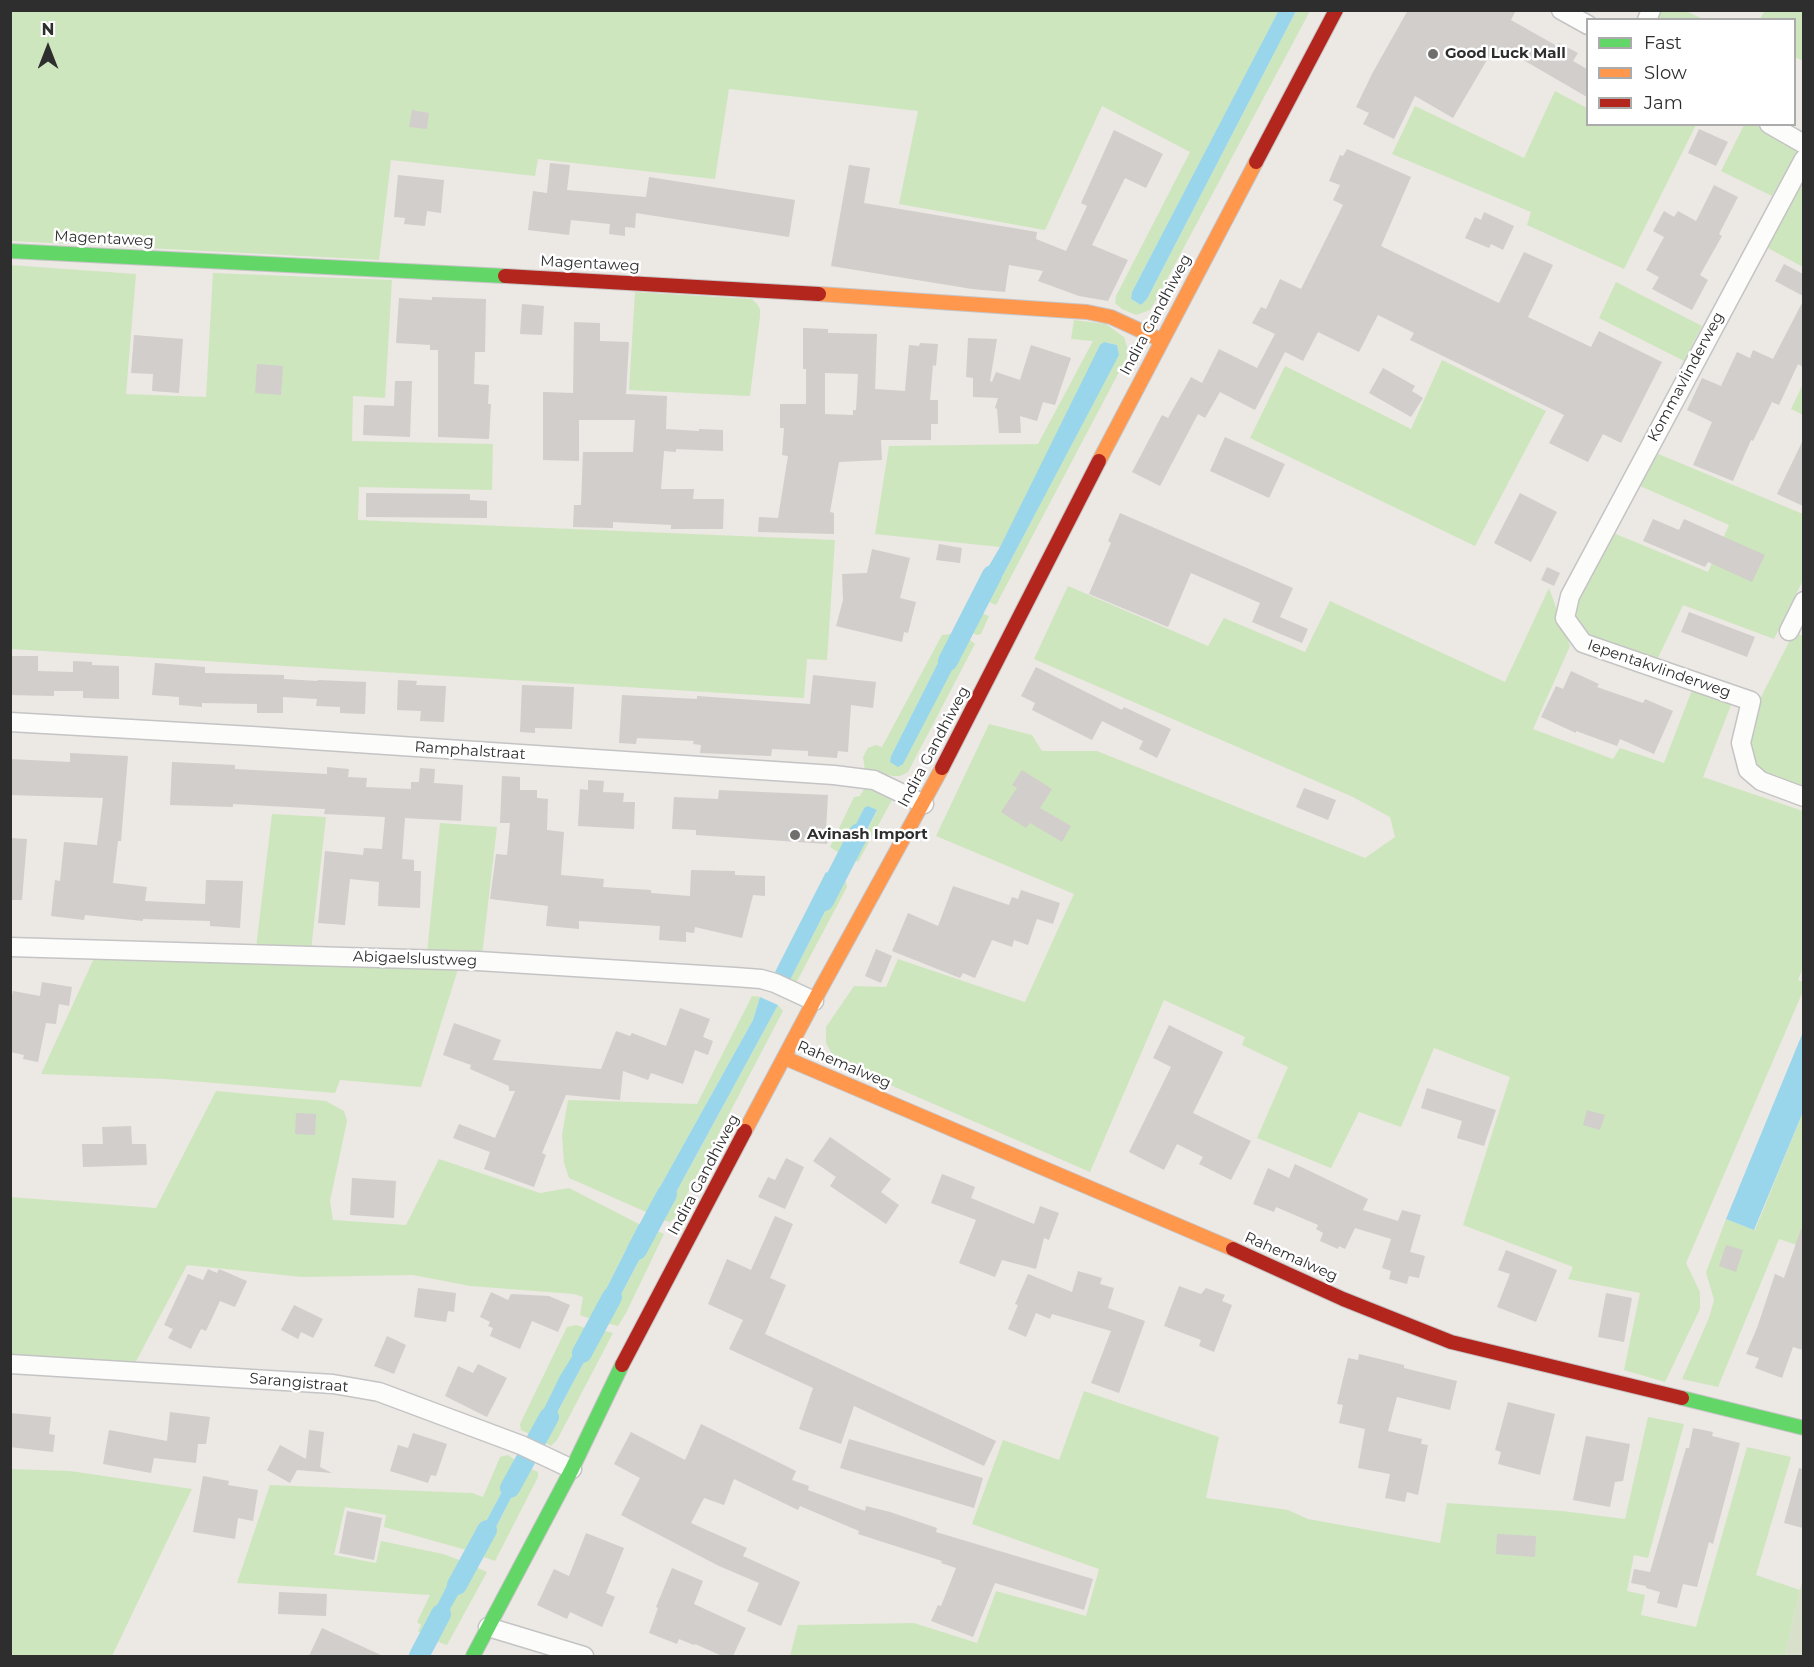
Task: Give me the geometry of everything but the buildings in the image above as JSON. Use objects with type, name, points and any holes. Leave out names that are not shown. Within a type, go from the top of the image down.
[{"type":"street","name":"Indira Gandhiweg","points":[[473,1656],[572,1469],[637,1335],[814,1001],[924,804],[1161,340],[1336,10]]},
{"type":"street","points":[[1561,10],[1586,24]]},
{"type":"street","points":[[1772,126],[1803,144]]},
{"type":"street","name":"Kommavlinderweg","points":[[1570,596],[1803,159]]},
{"type":"street","name":"Magentaweg","points":[[10,250],[643,283],[1087,312],[1111,317],[1161,340]]},
{"type":"street","name":"Iepentakvlinderweg","points":[[1570,596],[1565,618],[1583,643],[1751,701],[1741,743],[1748,770],[1761,781],[1803,797]]},
{"type":"street","points":[[1789,631],[1803,601]]},
{"type":"street","name":"Ramphalstraat","points":[[10,722],[834,775],[874,780],[924,804]]},
{"type":"street","name":"Abigaelslustweg","points":[[10,947],[478,961],[735,977],[761,979],[775,983],[814,1001]]},
{"type":"street","name":"Rahemalweg","points":[[784,1058],[1217,1242],[1343,1299],[1451,1342],[1803,1428]]},
{"type":"street","name":"Sarangistraat","points":[[10,1364],[333,1384],[379,1392],[521,1445],[572,1469]]},
{"type":"street","points":[[488,1627],[584,1656]]},
{"type":"green space","points":[[1660,10],[1686,11],[1701,18],[1656,18]]},
{"type":"green space","points":[[1765,10],[1803,11],[1803,61],[1796,58],[1796,18],[1761,18]]},
{"type":"green space","points":[[10,11],[1279,11],[1132,292],[1131,299],[1141,305],[1147,299],[1296,11],[1310,11],[1157,298],[1150,310],[1136,315],[1115,303],[1116,296],[1190,152],[1102,106],[1045,230],[899,204],[918,111],[729,89],[715,179],[538,159],[535,176],[391,160],[379,260],[11,241]]},
{"type":"green space","points":[[1555,91],[1586,107],[1586,126],[1696,126],[1624,269],[1527,225],[1531,212],[1392,154],[1415,106],[1524,158]]},
{"type":"green space","points":[[1744,126],[1757,126],[1799,149],[1772,196],[1721,171]]},
{"type":"green space","points":[[1803,175],[1803,267],[1766,247]]},
{"type":"green space","points":[[10,265],[136,274],[126,394],[206,397],[213,273],[392,280],[385,398],[353,396],[352,441],[493,444],[492,490],[359,487],[358,520],[835,540],[827,660],[807,659],[804,698],[11,649]]},
{"type":"green space","points":[[1616,282],[1702,326],[1684,361],[1599,318]]},
{"type":"green space","points":[[635,292],[752,299],[760,309],[760,317],[750,396],[629,390]]},
{"type":"green space","points":[[1074,320],[1106,324],[1124,337],[1127,357],[996,605],[987,601],[1003,575],[1118,355],[1117,345],[1105,342],[1000,547],[875,534],[889,446],[1038,444],[1093,341],[1071,339]]},
{"type":"green space","points":[[1442,360],[1546,411],[1475,546],[1250,438],[1285,366],[1411,429]]},
{"type":"green space","points":[[1803,384],[1803,415],[1791,409]]},
{"type":"green space","points":[[1656,453],[1803,514],[1803,580],[1774,639],[1683,605],[1657,660],[1584,636],[1572,615],[1578,593],[1611,532],[1708,572],[1729,525],[1640,486]]},
{"type":"green space","points":[[1068,586],[1208,646],[1224,618],[1305,652],[1330,601],[1505,682],[1549,588],[1570,646],[1533,729],[1613,759],[1620,748],[1664,763],[1692,690],[1731,705],[1703,777],[1803,811],[1804,966],[1798,980],[1803,982],[1803,991],[1686,1263],[1700,1292],[1700,1309],[1665,1382],[1624,1370],[1640,1293],[1568,1279],[1573,1267],[1463,1225],[1510,1077],[1434,1048],[1401,1127],[1359,1112],[1331,1168],[1257,1138],[1288,1067],[1242,1045],[1245,1037],[1164,1000],[1090,1172],[851,1068],[833,1056],[826,1043],[826,1027],[854,986],[886,987],[898,959],[1025,1002],[1074,894],[936,836],[989,724],[1032,735],[1042,751],[1097,751],[1365,858],[1395,837],[1390,817],[1353,797],[1034,659]]},
{"type":"green space","points":[[981,613],[989,616],[981,634],[977,635],[969,631],[974,630]]},
{"type":"green space","points":[[1794,632],[1803,636],[1803,789],[1764,774],[1753,761],[1748,743],[1759,701]]},
{"type":"green space","points":[[942,635],[954,636],[950,639],[891,756],[965,642],[970,640],[975,644],[908,772],[900,776],[893,776],[865,771],[863,757],[868,748],[876,745],[882,747]]},
{"type":"green space","points":[[865,787],[892,800],[858,862],[852,859],[877,811],[864,808],[841,854],[830,847],[854,797],[860,796]]},
{"type":"green space","points":[[272,814],[326,817],[311,950],[256,948]]},
{"type":"green space","points":[[440,823],[497,827],[482,955],[427,953]]},
{"type":"green space","points":[[841,880],[846,882],[847,887],[796,983],[790,980]]},
{"type":"green space","points":[[95,956],[459,966],[421,1087],[340,1080],[335,1093],[166,1079],[41,1074]]},
{"type":"green space","points":[[752,996],[760,997],[753,1020],[646,1212],[569,1178],[564,1163],[562,1135],[568,1100],[697,1104]]},
{"type":"green space","points":[[778,1005],[783,1011],[675,1217],[670,1222],[661,1220]]},
{"type":"green space","points":[[216,1091],[326,1101],[344,1111],[347,1121],[330,1201],[333,1220],[406,1225],[439,1159],[540,1193],[569,1188],[639,1224],[591,1319],[580,1315],[583,1297],[574,1294],[470,1286],[413,1275],[302,1277],[187,1265],[133,1367],[11,1360],[10,1197],[156,1208]]},
{"type":"green space","points":[[1803,1112],[1803,1247],[1779,1239],[1718,1387],[1682,1379],[1709,1318],[1714,1300],[1706,1272],[1726,1219],[1755,1230]]},
{"type":"green space","points":[[655,1230],[664,1234],[626,1313],[618,1326],[606,1323]]},
{"type":"green space","points":[[576,1325],[589,1329],[537,1423],[533,1436],[521,1430],[520,1424],[567,1327]]},
{"type":"green space","points":[[601,1330],[613,1333],[557,1440],[551,1446],[542,1441]]},
{"type":"green space","points":[[1084,1391],[1219,1437],[1206,1498],[1288,1510],[1308,1519],[1440,1543],[1447,1503],[1562,1511],[1625,1519],[1648,1417],[1684,1424],[1648,1558],[1634,1555],[1627,1591],[1645,1595],[1641,1615],[1696,1627],[1747,1447],[1791,1457],[1756,1575],[1800,1590],[1785,1656],[790,1656],[798,1625],[914,1623],[977,1643],[996,1591],[1086,1616],[1099,1569],[972,1524],[1003,1440],[1059,1460]]},
{"type":"green space","points":[[508,1455],[518,1462],[470,1551],[384,1527],[386,1515],[345,1507],[334,1555],[376,1563],[381,1541],[443,1554],[462,1561],[458,1563],[424,1634],[418,1631],[421,1625],[417,1622],[430,1595],[237,1583],[270,1485],[472,1493],[483,1497],[500,1457]]},
{"type":"green space","points":[[527,1467],[538,1472],[538,1477],[495,1561],[481,1556]]},
{"type":"green space","points":[[11,1469],[70,1471],[192,1489],[112,1656],[11,1656]]},
{"type":"green space","points":[[473,1566],[487,1572],[447,1645],[441,1643],[433,1639]]},
{"type":"green space","points":[[1803,1579],[1803,1656],[1785,1656],[1800,1590]]},
{"type":"water","points":[[1279,10],[1296,11],[1147,299],[1141,305],[1131,299],[1132,292]]},
{"type":"water","points":[[1104,342],[1117,345],[1119,355],[1003,575],[987,601],[973,593],[1000,547],[1100,345]]},
{"type":"water","points":[[967,605],[981,613],[974,630],[969,631],[958,625]]},
{"type":"water","points":[[954,636],[965,642],[964,647],[903,764],[898,767],[890,762],[891,756],[950,639]]},
{"type":"water","points":[[868,806],[877,810],[852,859],[841,854],[864,808]]},
{"type":"water","points":[[826,872],[841,880],[790,980],[775,972]]},
{"type":"water","points":[[760,997],[778,1005],[661,1220],[646,1212],[753,1020]]},
{"type":"water","points":[[1803,1032],[1803,1112],[1754,1230],[1726,1219]]},
{"type":"water","points":[[639,1224],[655,1230],[606,1323],[591,1319]]},
{"type":"water","points":[[589,1329],[601,1330],[542,1441],[533,1436],[537,1423],[560,1376]]},
{"type":"water","points":[[518,1462],[527,1467],[481,1556],[470,1551]]},
{"type":"water","points":[[462,1561],[473,1566],[433,1639],[424,1634],[458,1563]]},
{"type":"waterway","points":[[948,661],[992,575]]},
{"type":"waterway","points":[[824,901],[859,833]]},
{"type":"waterway","points":[[637,1250],[667,1194]]},
{"type":"waterway","points":[[582,1353],[612,1297]]},
{"type":"waterway","points":[[510,1488],[549,1417]]},
{"type":"waterway","points":[[457,1585],[487,1530]]},
{"type":"waterway","points":[[419,1656],[441,1614]]},
{"type":"traffic: fast","points":[[10,251],[505,276]]},
{"type":"traffic: fast","points":[[473,1656],[572,1469],[622,1365]]},
{"type":"traffic: fast","points":[[1682,1398],[1804,1428]]},
{"type":"traffic: slow","points":[[1099,461],[1256,162]]},
{"type":"traffic: slow","points":[[819,294],[1087,312],[1111,317],[1161,340]]},
{"type":"traffic: slow","points":[[745,1131],[942,768]]},
{"type":"traffic: slow","points":[[785,1058],[1233,1249]]},
{"type":"traffic: jam","points":[[1256,162],[1336,10]]},
{"type":"traffic: jam","points":[[505,276],[819,294]]},
{"type":"traffic: jam","points":[[942,768],[1099,461]]},
{"type":"traffic: jam","points":[[622,1365],[745,1131]]},
{"type":"traffic: jam","points":[[1233,1249],[1343,1299],[1451,1342],[1682,1398]]},
{"type":"place","name":"Good Luck Mall","points":[[1433,54]]},
{"type":"place","name":"Avinash Import","points":[[795,835]]}]
